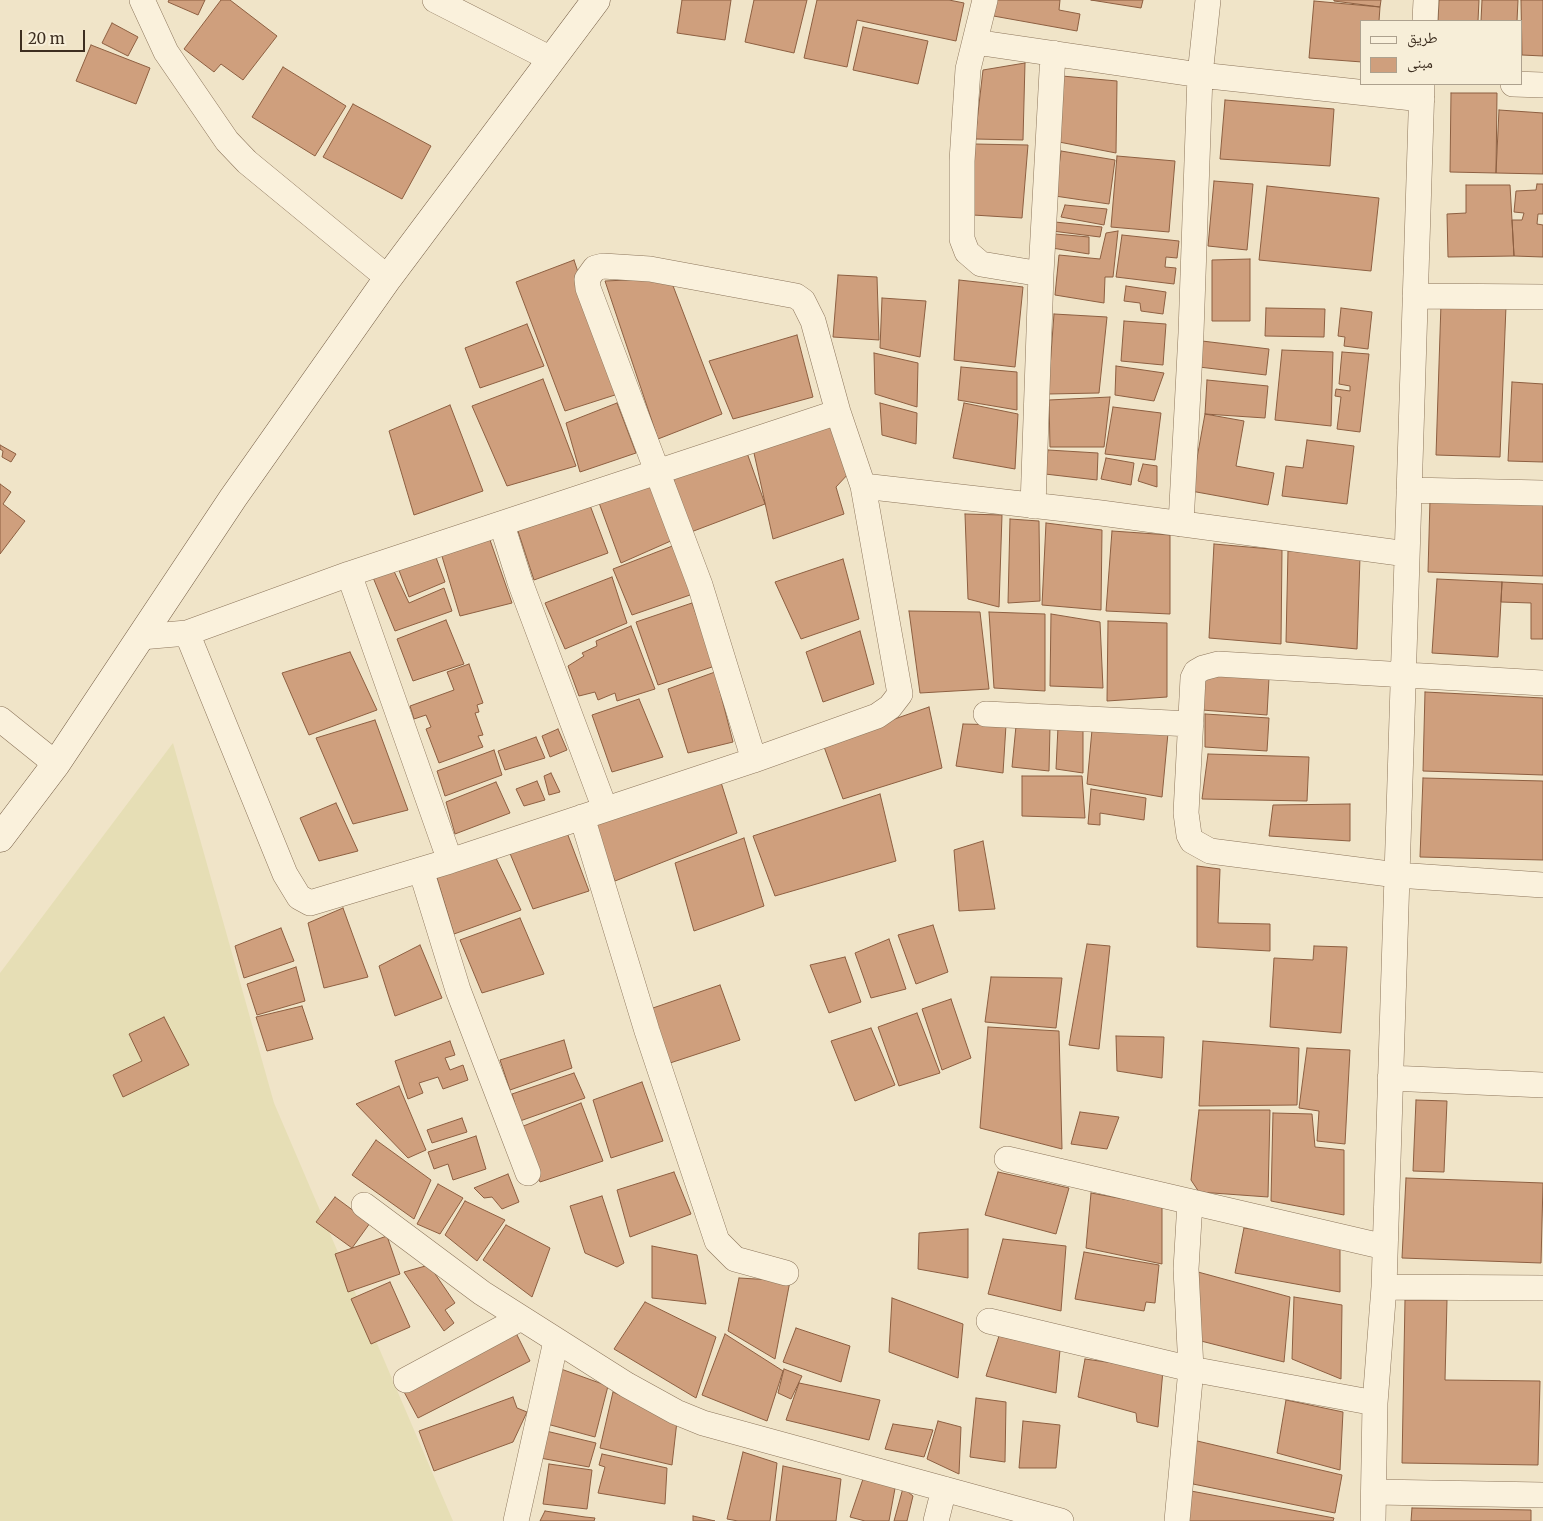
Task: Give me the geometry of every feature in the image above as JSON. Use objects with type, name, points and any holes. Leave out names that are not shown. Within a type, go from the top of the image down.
[{"type":"street","points":[[142,0],[166,52],[227,141],[247,162],[388,278]]},
{"type":"street","points":[[436,0],[552,59]]},
{"type":"street","points":[[0,838],[56,764],[233,498],[388,278],[596,0]]},
{"type":"street","points":[[984,0],[968,69],[962,161],[962,238],[967,252],[981,264],[1041,274]]},
{"type":"street","points":[[1181,524],[1191,333],[1200,75],[1208,0]]},
{"type":"street","points":[[1425,20],[1426,0]]},
{"type":"street","points":[[975,42],[1200,75],[1422,91],[1384,1286],[1376,1403],[1373,1521]]},
{"type":"street","points":[[1033,506],[1041,274],[1053,53]]},
{"type":"street","points":[[1523,84],[1543,85]]},
{"type":"street","points":[[188,632],[285,874],[299,896],[310,903],[450,861],[754,760],[877,716],[890,707],[900,694],[863,486],[838,412],[813,321],[803,301],[796,296],[650,269],[603,266],[595,268],[587,279],[588,288],[700,585],[754,760]]},
{"type":"street","points":[[1415,296],[1543,297]]},
{"type":"street","points":[[141,637],[188,632],[348,574],[838,412]]},
{"type":"street","points":[[863,486],[1181,524],[1407,554]]},
{"type":"street","points":[[1409,490],[1543,494]]},
{"type":"street","points":[[502,524],[520,582],[605,809]]},
{"type":"street","points":[[348,574],[450,861]]},
{"type":"street","points":[[1543,683],[1218,664],[1203,668],[1196,672],[1193,678],[1186,814],[1189,835],[1198,846],[1210,851],[1397,874],[1543,885]]},
{"type":"street","points":[[986,714],[1191,724]]},
{"type":"street","points":[[0,719],[56,764]]},
{"type":"street","points":[[582,817],[647,1031],[717,1241],[735,1258],[786,1273]]},
{"type":"street","points":[[421,870],[458,990],[528,1173]]},
{"type":"street","points":[[1390,1078],[1543,1084]]},
{"type":"street","points":[[1007,1159],[1385,1247]]},
{"type":"street","points":[[1177,1521],[1191,1369],[1186,1269],[1190,1202]]},
{"type":"street","points":[[364,1205],[482,1293],[627,1386],[676,1412],[703,1423],[1061,1521]]},
{"type":"street","points":[[1384,1286],[1543,1288]]},
{"type":"street","points":[[406,1380],[521,1318]]},
{"type":"street","points":[[989,1320],[1191,1369],[1376,1403]]},
{"type":"street","points":[[516,1521],[556,1340]]},
{"type":"street","points":[[936,1521],[944,1489]]},
{"type":"street","points":[[1375,1492],[1543,1495]]},
{"type":"shaded area","points":[[173,743],[274,1103],[453,1521],[0,1521],[0,973]]},
{"type":"building","points":[[169,0],[205,0],[198,15],[168,2]]},
{"type":"building","points":[[221,0],[230,0],[277,36],[243,80],[221,64],[214,72],[184,49]]},
{"type":"building","points":[[682,0],[731,0],[725,40],[677,33]]},
{"type":"building","points":[[754,0],[807,0],[794,53],[745,42]]},
{"type":"building","points":[[817,0],[949,0],[964,3],[956,41],[857,20],[847,67],[804,58]]},
{"type":"building","points":[[991,0],[1060,0],[1059,10],[1080,14],[1077,31],[988,15]]},
{"type":"building","points":[[1091,0],[1143,0],[1141,8]]},
{"type":"building","points":[[1334,0],[1381,0],[1380,7]]},
{"type":"building","points":[[1439,0],[1479,0],[1478,20],[1438,20]]},
{"type":"building","points":[[1482,0],[1518,0],[1517,20],[1481,20]]},
{"type":"building","points":[[1521,0],[1543,0],[1543,56],[1523,55],[1523,20],[1521,20]]},
{"type":"building","points":[[1314,1],[1380,7],[1379,20],[1360,20],[1360,62],[1309,58]]},
{"type":"building","points":[[112,23],[138,37],[128,56],[102,43]]},
{"type":"building","points":[[863,27],[928,41],[918,84],[853,70]]},
{"type":"building","points":[[91,45],[150,68],[136,104],[76,81]]},
{"type":"building","points":[[1025,63],[1023,140],[975,139],[983,70]]},
{"type":"building","points":[[283,67],[346,106],[315,156],[252,117]]},
{"type":"building","points":[[1062,76],[1117,81],[1116,153],[1059,142]]},
{"type":"building","points":[[1451,93],[1497,93],[1496,173],[1450,172]]},
{"type":"building","points":[[1225,100],[1334,109],[1330,166],[1220,159]]},
{"type":"building","points":[[353,104],[431,146],[402,199],[323,157]]},
{"type":"building","points":[[1499,110],[1543,113],[1543,174],[1496,173]]},
{"type":"building","points":[[974,144],[1028,145],[1022,218],[973,215]]},
{"type":"building","points":[[1061,151],[1115,160],[1109,204],[1055,196]]},
{"type":"building","points":[[1117,156],[1175,161],[1169,232],[1111,227]]},
{"type":"building","points":[[1214,181],[1253,184],[1247,250],[1208,246]]},
{"type":"building","points":[[1537,184],[1543,184],[1543,214],[1538,214],[1537,224],[1543,225],[1543,257],[1514,256],[1512,220],[1522,220],[1524,213],[1514,212],[1516,191],[1536,190]]},
{"type":"building","points":[[1466,185],[1510,185],[1514,256],[1448,257],[1447,214],[1466,213]]},
{"type":"building","points":[[1267,186],[1379,198],[1371,271],[1259,260]]},
{"type":"building","points":[[1065,205],[1107,209],[1104,225],[1061,217]]},
{"type":"building","points":[[1055,222],[1102,227],[1100,237],[1052,231]]},
{"type":"building","points":[[1118,231],[1113,277],[1105,277],[1104,303],[1055,295],[1059,255],[1100,259],[1106,233]]},
{"type":"building","points":[[1055,234],[1089,237],[1089,254],[1052,248]]},
{"type":"building","points":[[1122,235],[1179,241],[1177,258],[1166,257],[1165,267],[1176,268],[1174,284],[1116,277]]},
{"type":"building","points":[[1250,259],[1250,321],[1212,321],[1212,260]]},
{"type":"building","points":[[574,260],[618,394],[565,411],[516,282]]},
{"type":"building","points":[[838,275],[877,277],[879,340],[833,337]]},
{"type":"building","points":[[670,278],[722,414],[658,439],[605,281]]},
{"type":"building","points":[[959,280],[1023,287],[1015,367],[954,360]]},
{"type":"building","points":[[1126,286],[1166,292],[1163,314],[1141,311],[1140,303],[1124,301]]},
{"type":"building","points":[[882,298],[926,301],[920,357],[880,348]]},
{"type":"building","points":[[1441,304],[1506,306],[1500,457],[1436,455]]},
{"type":"building","points":[[1266,308],[1325,309],[1324,337],[1265,336]]},
{"type":"building","points":[[1341,308],[1372,312],[1368,349],[1344,346],[1345,337],[1338,336]]},
{"type":"building","points":[[1054,314],[1107,317],[1099,393],[1048,394]]},
{"type":"building","points":[[1124,321],[1166,324],[1163,365],[1121,361]]},
{"type":"building","points":[[527,324],[544,366],[480,388],[465,348]]},
{"type":"building","points":[[797,335],[813,397],[733,419],[709,361]]},
{"type":"building","points":[[1202,341],[1269,349],[1266,375],[1199,367]]},
{"type":"building","points":[[1282,350],[1333,352],[1331,426],[1275,420]]},
{"type":"building","points":[[1342,352],[1369,354],[1360,432],[1337,429],[1341,397],[1335,396],[1336,389],[1350,391],[1350,386],[1339,384]]},
{"type":"building","points":[[874,353],[918,363],[917,407],[875,394]]},
{"type":"building","points":[[1116,366],[1164,373],[1154,401],[1115,395]]},
{"type":"building","points":[[961,367],[1017,372],[1017,410],[958,400]]},
{"type":"building","points":[[543,379],[576,466],[507,486],[472,406]]},
{"type":"building","points":[[1207,380],[1268,386],[1265,418],[1205,414]]},
{"type":"building","points":[[1512,382],[1543,384],[1543,462],[1508,461]]},
{"type":"building","points":[[1110,397],[1104,447],[1050,447],[1049,400]]},
{"type":"building","points":[[617,403],[636,453],[580,472],[566,423]]},
{"type":"building","points":[[880,403],[917,413],[916,444],[882,435]]},
{"type":"building","points":[[964,403],[1018,414],[1015,469],[953,458]]},
{"type":"building","points":[[450,405],[483,491],[414,515],[389,431]]},
{"type":"building","points":[[1113,407],[1161,413],[1155,460],[1105,454]]},
{"type":"building","points":[[1205,414],[1244,421],[1236,466],[1274,473],[1268,505],[1191,491]]},
{"type":"building","points":[[833,417],[850,472],[836,487],[844,514],[773,539],[752,444]]},
{"type":"building","points":[[1307,440],[1354,446],[1347,504],[1282,496],[1286,466],[1303,468]]},
{"type":"building","points":[[0,445],[16,454],[11,462],[2,457],[3,451],[0,449]]},
{"type":"building","points":[[746,450],[765,504],[691,532],[672,475]]},
{"type":"building","points":[[1048,450],[1098,453],[1097,480],[1045,474]]},
{"type":"building","points":[[1106,458],[1134,463],[1131,485],[1101,479]]},
{"type":"building","points":[[1143,464],[1157,466],[1157,487],[1138,481]]},
{"type":"building","points":[[649,482],[673,540],[621,563],[598,500]]},
{"type":"building","points":[[0,484],[11,492],[3,504],[25,521],[0,554]]},
{"type":"building","points":[[588,500],[608,553],[534,580],[516,525]]},
{"type":"building","points":[[1430,500],[1543,504],[1543,576],[1428,572]]},
{"type":"building","points":[[965,514],[1002,515],[999,607],[968,599]]},
{"type":"building","points":[[1010,519],[1039,521],[1040,601],[1008,603]]},
{"type":"building","points":[[1046,523],[1102,530],[1101,610],[1042,605]]},
{"type":"building","points":[[1112,531],[1170,535],[1170,614],[1106,611]]},
{"type":"building","points":[[490,540],[512,603],[460,616],[441,553]]},
{"type":"building","points":[[1214,544],[1282,550],[1281,644],[1209,638]]},
{"type":"building","points":[[675,545],[693,594],[632,615],[613,569]]},
{"type":"building","points":[[1288,551],[1360,557],[1357,649],[1286,642]]},
{"type":"building","points":[[434,552],[445,582],[409,597],[397,565]]},
{"type":"building","points":[[843,559],[859,619],[801,639],[775,582]]},
{"type":"building","points":[[392,567],[409,603],[444,588],[452,611],[395,631],[372,575]]},
{"type":"building","points":[[612,577],[627,623],[565,649],[545,603]]},
{"type":"building","points":[[1437,579],[1502,582],[1498,657],[1432,653]]},
{"type":"building","points":[[1502,582],[1543,584],[1543,639],[1531,639],[1531,603],[1501,602]]},
{"type":"building","points":[[692,603],[715,666],[658,685],[636,622]]},
{"type":"building","points":[[909,611],[980,612],[989,689],[920,693]]},
{"type":"building","points":[[989,612],[1045,614],[1045,691],[994,688]]},
{"type":"building","points":[[1051,614],[1100,622],[1103,688],[1050,686]]},
{"type":"building","points":[[446,620],[464,664],[413,681],[397,639]]},
{"type":"building","points":[[1108,621],[1167,623],[1167,697],[1107,701]]},
{"type":"building","points":[[631,626],[655,689],[617,701],[615,693],[598,700],[595,692],[579,696],[568,666],[584,656],[582,653],[597,646],[596,641]]},
{"type":"building","points":[[860,631],[874,684],[823,702],[806,652]]},
{"type":"building","points":[[350,652],[377,710],[309,735],[282,673]]},
{"type":"building","points":[[469,664],[483,703],[477,705],[479,712],[475,713],[483,735],[478,736],[483,747],[439,763],[426,729],[431,727],[426,715],[414,719],[410,706],[454,690],[447,672]]},
{"type":"building","points":[[715,672],[733,742],[688,753],[668,689]]},
{"type":"building","points":[[1206,674],[1269,678],[1267,715],[1202,710]]},
{"type":"building","points":[[1425,692],[1543,698],[1543,775],[1423,771]]},
{"type":"building","points":[[639,699],[663,757],[612,772],[592,715]]},
{"type":"building","points":[[929,707],[942,768],[843,799],[823,744]]},
{"type":"building","points":[[1205,714],[1269,718],[1267,751],[1205,747]]},
{"type":"building","points":[[375,720],[408,810],[353,824],[316,738]]},
{"type":"building","points":[[963,724],[1006,725],[1003,773],[956,766]]},
{"type":"building","points":[[1016,726],[1050,727],[1049,771],[1012,767]]},
{"type":"building","points":[[1058,727],[1083,727],[1083,773],[1056,769]]},
{"type":"building","points":[[558,729],[567,750],[550,757],[542,736]]},
{"type":"building","points":[[1092,730],[1168,733],[1162,797],[1087,784]]},
{"type":"building","points":[[536,737],[545,758],[505,770],[498,751]]},
{"type":"building","points":[[494,750],[502,775],[445,796],[437,771]]},
{"type":"building","points":[[1208,754],[1309,757],[1307,801],[1202,799]]},
{"type":"building","points":[[551,773],[560,792],[549,795],[544,776]]},
{"type":"building","points":[[719,776],[737,833],[615,881],[593,824]]},
{"type":"building","points":[[1022,776],[1082,776],[1085,818],[1022,816]]},
{"type":"building","points":[[1423,778],[1543,781],[1543,860],[1420,857]]},
{"type":"building","points":[[537,781],[545,800],[524,806],[516,789]]},
{"type":"building","points":[[496,782],[510,813],[455,834],[446,802]]},
{"type":"building","points":[[1091,789],[1146,798],[1144,820],[1100,813],[1100,825],[1088,824]]},
{"type":"building","points":[[880,794],[896,861],[775,896],[753,836]]},
{"type":"building","points":[[336,803],[358,851],[319,861],[300,818]]},
{"type":"building","points":[[1350,804],[1350,841],[1269,836],[1273,805]]},
{"type":"building","points":[[566,830],[589,891],[533,909],[509,851]]},
{"type":"building","points":[[744,838],[764,906],[694,931],[675,863]]},
{"type":"building","points":[[983,841],[995,909],[959,911],[954,850]]},
{"type":"building","points":[[494,854],[521,910],[454,934],[436,875]]},
{"type":"building","points":[[1197,866],[1220,869],[1218,923],[1270,924],[1270,951],[1197,947]]},
{"type":"building","points":[[343,908],[368,977],[324,988],[308,923]]},
{"type":"building","points":[[520,918],[544,974],[482,993],[460,940]]},
{"type":"building","points":[[933,925],[948,972],[916,984],[898,935]]},
{"type":"building","points":[[281,928],[294,961],[244,978],[235,946]]},
{"type":"building","points":[[889,939],[906,989],[871,998],[855,953]]},
{"type":"building","points":[[1087,944],[1110,946],[1099,1049],[1069,1045]]},
{"type":"building","points":[[420,945],[442,998],[395,1016],[379,966]]},
{"type":"building","points":[[1314,946],[1347,947],[1341,1033],[1270,1027],[1274,958],[1313,960]]},
{"type":"building","points":[[845,957],[861,1002],[829,1013],[810,965]]},
{"type":"building","points":[[296,967],[305,1001],[257,1015],[247,984]]},
{"type":"building","points":[[991,977],[1062,978],[1056,1028],[985,1022]]},
{"type":"building","points":[[720,985],[740,1040],[667,1064],[650,1009]]},
{"type":"building","points":[[951,999],[971,1058],[942,1070],[922,1009]]},
{"type":"building","points":[[302,1006],[313,1039],[267,1051],[256,1017]]},
{"type":"building","points":[[917,1013],[940,1073],[899,1086],[878,1027]]},
{"type":"building","points":[[164,1017],[189,1065],[123,1097],[113,1075],[142,1061],[129,1034]]},
{"type":"building","points":[[988,1027],[1059,1031],[1062,1149],[980,1128]]},
{"type":"building","points":[[871,1028],[895,1085],[855,1101],[831,1041]]},
{"type":"building","points":[[1116,1036],[1164,1037],[1162,1078],[1117,1071]]},
{"type":"building","points":[[564,1040],[572,1068],[510,1090],[500,1060]]},
{"type":"building","points":[[450,1041],[455,1055],[445,1058],[450,1070],[463,1065],[468,1080],[443,1089],[438,1077],[419,1083],[423,1093],[408,1099],[395,1061]]},
{"type":"building","points":[[1203,1041],[1299,1048],[1297,1105],[1199,1106]]},
{"type":"building","points":[[1307,1048],[1350,1050],[1345,1144],[1317,1141],[1319,1111],[1299,1108]]},
{"type":"building","points":[[574,1073],[585,1098],[520,1121],[512,1094]]},
{"type":"building","points":[[642,1082],[663,1141],[611,1158],[593,1100]]},
{"type":"building","points":[[399,1086],[426,1150],[408,1158],[356,1104]]},
{"type":"building","points":[[1416,1100],[1447,1101],[1444,1172],[1413,1171]]},
{"type":"building","points":[[581,1103],[603,1161],[540,1182],[516,1129]]},
{"type":"building","points":[[1199,1110],[1270,1110],[1268,1197],[1199,1192],[1191,1180]]},
{"type":"building","points":[[1080,1112],[1119,1117],[1107,1149],[1071,1144]]},
{"type":"building","points":[[1273,1113],[1312,1114],[1315,1147],[1344,1150],[1344,1215],[1271,1201]]},
{"type":"building","points":[[462,1118],[467,1132],[432,1143],[427,1130]]},
{"type":"building","points":[[476,1136],[486,1169],[453,1180],[448,1164],[434,1169],[428,1152]]},
{"type":"building","points":[[376,1140],[431,1180],[414,1219],[352,1175]]},
{"type":"building","points":[[674,1172],[691,1214],[630,1237],[617,1190]]},
{"type":"building","points":[[998,1172],[1069,1188],[1056,1234],[985,1215]]},
{"type":"building","points":[[508,1174],[519,1202],[502,1209],[492,1197],[484,1198],[474,1188]]},
{"type":"building","points":[[1406,1178],[1543,1183],[1541,1263],[1402,1258]]},
{"type":"building","points":[[438,1184],[463,1198],[440,1234],[417,1224]]},
{"type":"building","points":[[1091,1193],[1162,1206],[1162,1264],[1086,1248]]},
{"type":"building","points":[[602,1196],[624,1263],[617,1267],[585,1253],[570,1206]]},
{"type":"building","points":[[335,1197],[370,1223],[352,1248],[316,1222]]},
{"type":"building","points":[[465,1201],[505,1220],[477,1261],[445,1235]]},
{"type":"building","points":[[506,1225],[550,1248],[532,1297],[483,1260]]},
{"type":"building","points":[[1244,1228],[1340,1243],[1340,1292],[1235,1273]]},
{"type":"building","points":[[968,1229],[968,1278],[918,1269],[919,1233]]},
{"type":"building","points":[[387,1236],[400,1274],[348,1292],[335,1254]]},
{"type":"building","points":[[1003,1239],[1066,1246],[1061,1311],[988,1294]]},
{"type":"building","points":[[652,1246],[697,1255],[706,1304],[652,1298]]},
{"type":"building","points":[[1084,1252],[1159,1265],[1155,1303],[1146,1302],[1144,1311],[1075,1299]]},
{"type":"building","points":[[429,1265],[455,1303],[445,1310],[454,1323],[444,1331],[404,1272]]},
{"type":"building","points":[[1198,1272],[1290,1297],[1284,1362],[1197,1340]]},
{"type":"building","points":[[739,1278],[790,1281],[775,1359],[728,1331]]},
{"type":"building","points":[[390,1282],[410,1327],[371,1344],[351,1299]]},
{"type":"building","points":[[1294,1297],[1342,1305],[1341,1379],[1292,1359]]},
{"type":"building","points":[[892,1298],[963,1324],[958,1378],[889,1352]]},
{"type":"building","points":[[1405,1300],[1447,1300],[1445,1380],[1540,1381],[1538,1465],[1402,1463]]},
{"type":"building","points":[[645,1302],[716,1337],[696,1398],[614,1349]]},
{"type":"building","points":[[796,1328],[850,1346],[841,1382],[783,1362]]},
{"type":"building","points":[[516,1333],[530,1361],[418,1418],[403,1390]]},
{"type":"building","points":[[725,1334],[783,1371],[767,1421],[702,1395]]},
{"type":"building","points":[[999,1336],[1060,1350],[1056,1393],[986,1376]]},
{"type":"building","points":[[1085,1359],[1163,1370],[1158,1427],[1137,1422],[1136,1413],[1078,1397]]},
{"type":"building","points":[[561,1369],[608,1386],[595,1437],[547,1424]]},
{"type":"building","points":[[784,1369],[802,1376],[791,1399],[778,1393]]},
{"type":"building","points":[[799,1383],[880,1400],[869,1440],[786,1420]]},
{"type":"building","points":[[613,1392],[677,1421],[672,1465],[600,1448]]},
{"type":"building","points":[[513,1397],[517,1408],[527,1412],[513,1442],[434,1471],[419,1431]]},
{"type":"building","points":[[976,1398],[1006,1402],[1005,1462],[970,1457]]},
{"type":"building","points":[[1286,1400],[1343,1412],[1340,1470],[1277,1453]]},
{"type":"building","points":[[938,1421],[961,1427],[959,1474],[927,1459]]},
{"type":"building","points":[[1023,1421],[1060,1425],[1056,1468],[1019,1468]]},
{"type":"building","points":[[893,1424],[933,1430],[924,1457],[885,1449]]},
{"type":"building","points":[[546,1431],[596,1443],[589,1467],[540,1458]]},
{"type":"building","points":[[1193,1440],[1342,1475],[1335,1513],[1193,1484]]},
{"type":"building","points":[[743,1452],[777,1463],[770,1521],[727,1519]]},
{"type":"building","points":[[602,1454],[667,1468],[665,1504],[598,1493],[605,1467],[599,1465]]},
{"type":"building","points":[[549,1464],[592,1470],[587,1509],[543,1504]]},
{"type":"building","points":[[783,1466],[841,1479],[836,1521],[776,1521]]},
{"type":"building","points":[[864,1476],[896,1483],[889,1521],[865,1521],[850,1517]]},
{"type":"building","points":[[903,1488],[913,1496],[907,1521],[894,1521]]},
{"type":"building","points":[[1191,1491],[1334,1518],[1333,1521],[1185,1521]]},
{"type":"building","points":[[1412,1508],[1531,1510],[1531,1521],[1411,1521]]},
{"type":"building","points":[[545,1511],[595,1518],[594,1521],[540,1521]]},
{"type":"building","points":[[693,1516],[715,1521],[693,1521]]}]
